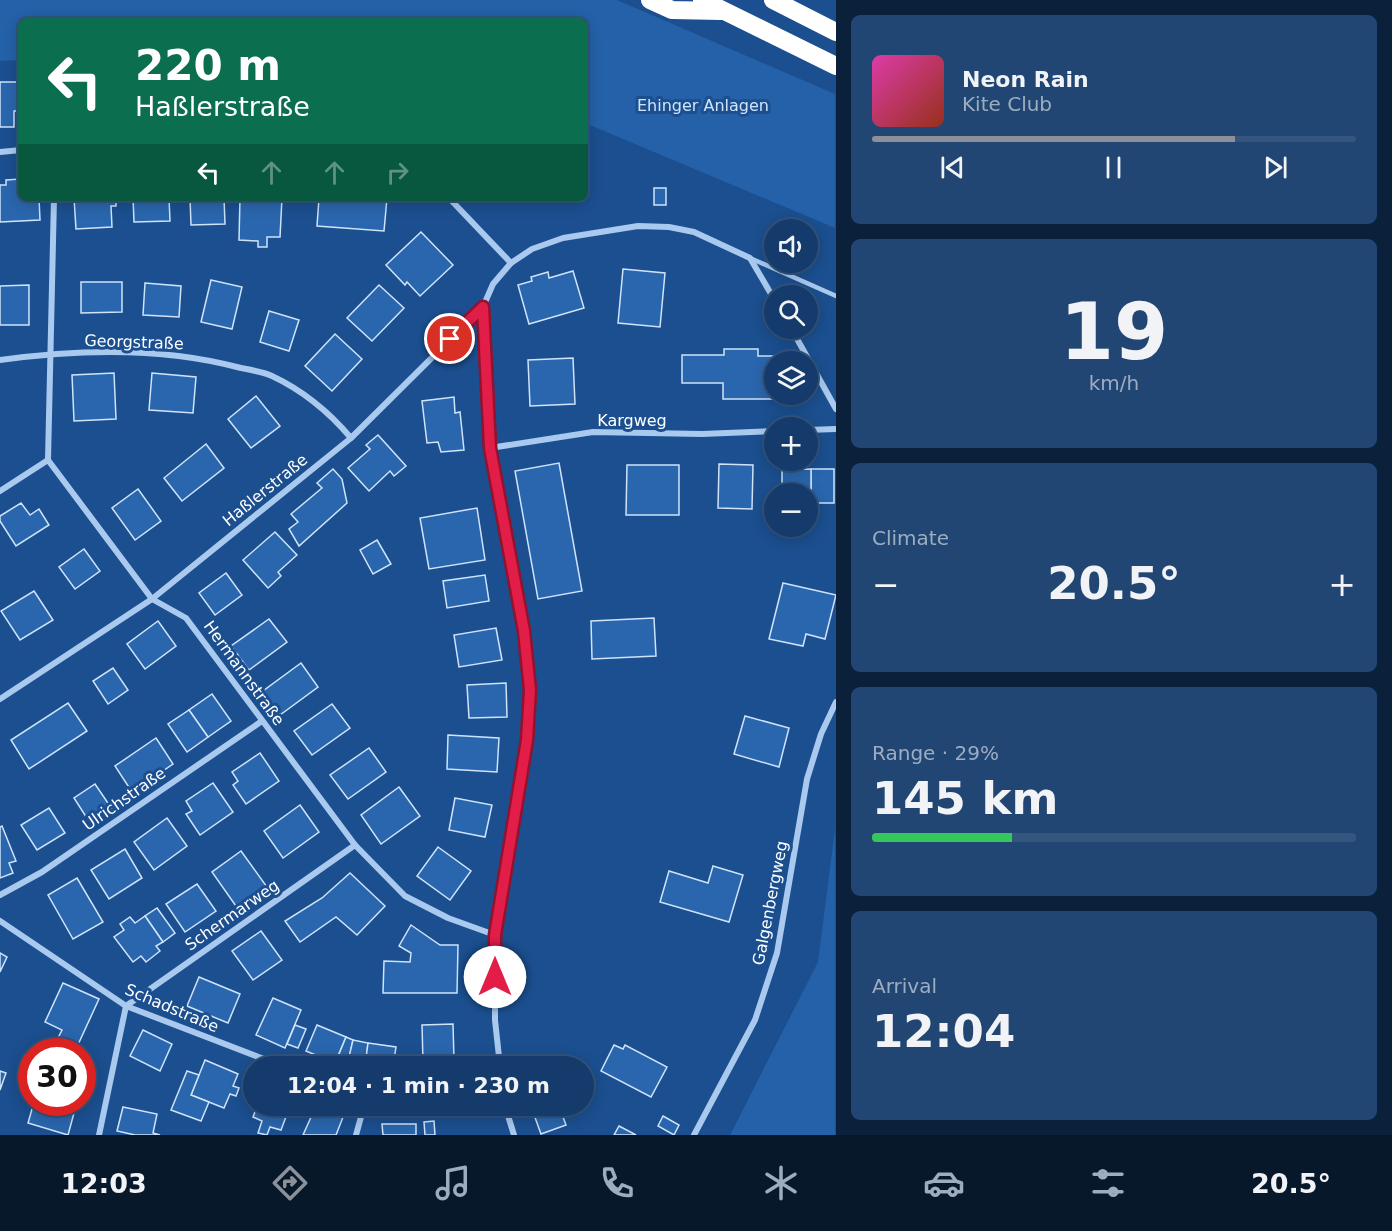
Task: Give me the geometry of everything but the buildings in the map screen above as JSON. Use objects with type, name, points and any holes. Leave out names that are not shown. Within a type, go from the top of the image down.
[{"type":"highway","points":[[650,0],[672,10],[724,11]]},
{"type":"highway","points":[[702,0],[836,66]]},
{"type":"highway","points":[[772,0],[836,32]]},
{"type":"street","points":[[0,152],[18,150]]},
{"type":"street","points":[[0,491],[48,460],[54,201]]},
{"type":"street","points":[[452,201],[511,263]]},
{"type":"street","name":"Haßlerstraße","points":[[0,699],[152,599],[351,438],[483,307],[493,284],[511,263],[532,249],[563,238],[638,226],[669,227],[694,232],[750,258]]},
{"type":"street","points":[[750,258],[766,285]]},
{"type":"street","points":[[483,307],[490,448],[524,631],[530,690],[527,740],[495,935],[495,1020],[499,1056]]},
{"type":"street","points":[[797,339],[836,409]]},
{"type":"street","name":"Georgstraße","points":[[0,360],[49,355],[165,353],[219,362],[272,376],[328,411],[351,438]]},
{"type":"street","points":[[818,430],[836,429]]},
{"type":"street","name":"Kargweg","points":[[490,448],[593,432],[702,434],[764,431]]},
{"type":"street","name":"Hermannstraße","points":[[48,460],[152,599],[186,618],[355,845],[405,896],[448,918],[495,935]]},
{"type":"street","name":"Galgenbergweg","points":[[694,1135],[755,1020],[777,953],[807,779],[821,734],[836,702]]},
{"type":"street","name":"Ulrichstraße","points":[[0,895],[42,872],[261,721]]},
{"type":"street","name":"Schermarweg","points":[[126,1006],[355,845]]},
{"type":"street","name":"Schadstraße","points":[[0,921],[126,1006],[256,1056]]},
{"type":"street","points":[[99,1135],[126,1006]]},
{"type":"street","points":[[356,1135],[361,1116]]},
{"type":"street","points":[[508,1116],[514,1135]]},
{"type":"lane","points":[[750,258],[836,296]]},
{"type":"green space","name":"Ehinger Anlagen","points":[[0,0],[617,0],[835,94],[835,228],[588,124],[588,18],[18,18],[18,60],[0,61]]},
{"type":"green space","points":[[835,829],[835,1135],[730,1135],[818,962]]},
{"type":"route","points":[[450,339],[483,307],[490,448],[524,631],[530,690],[527,740],[495,935],[495,977]]}]
